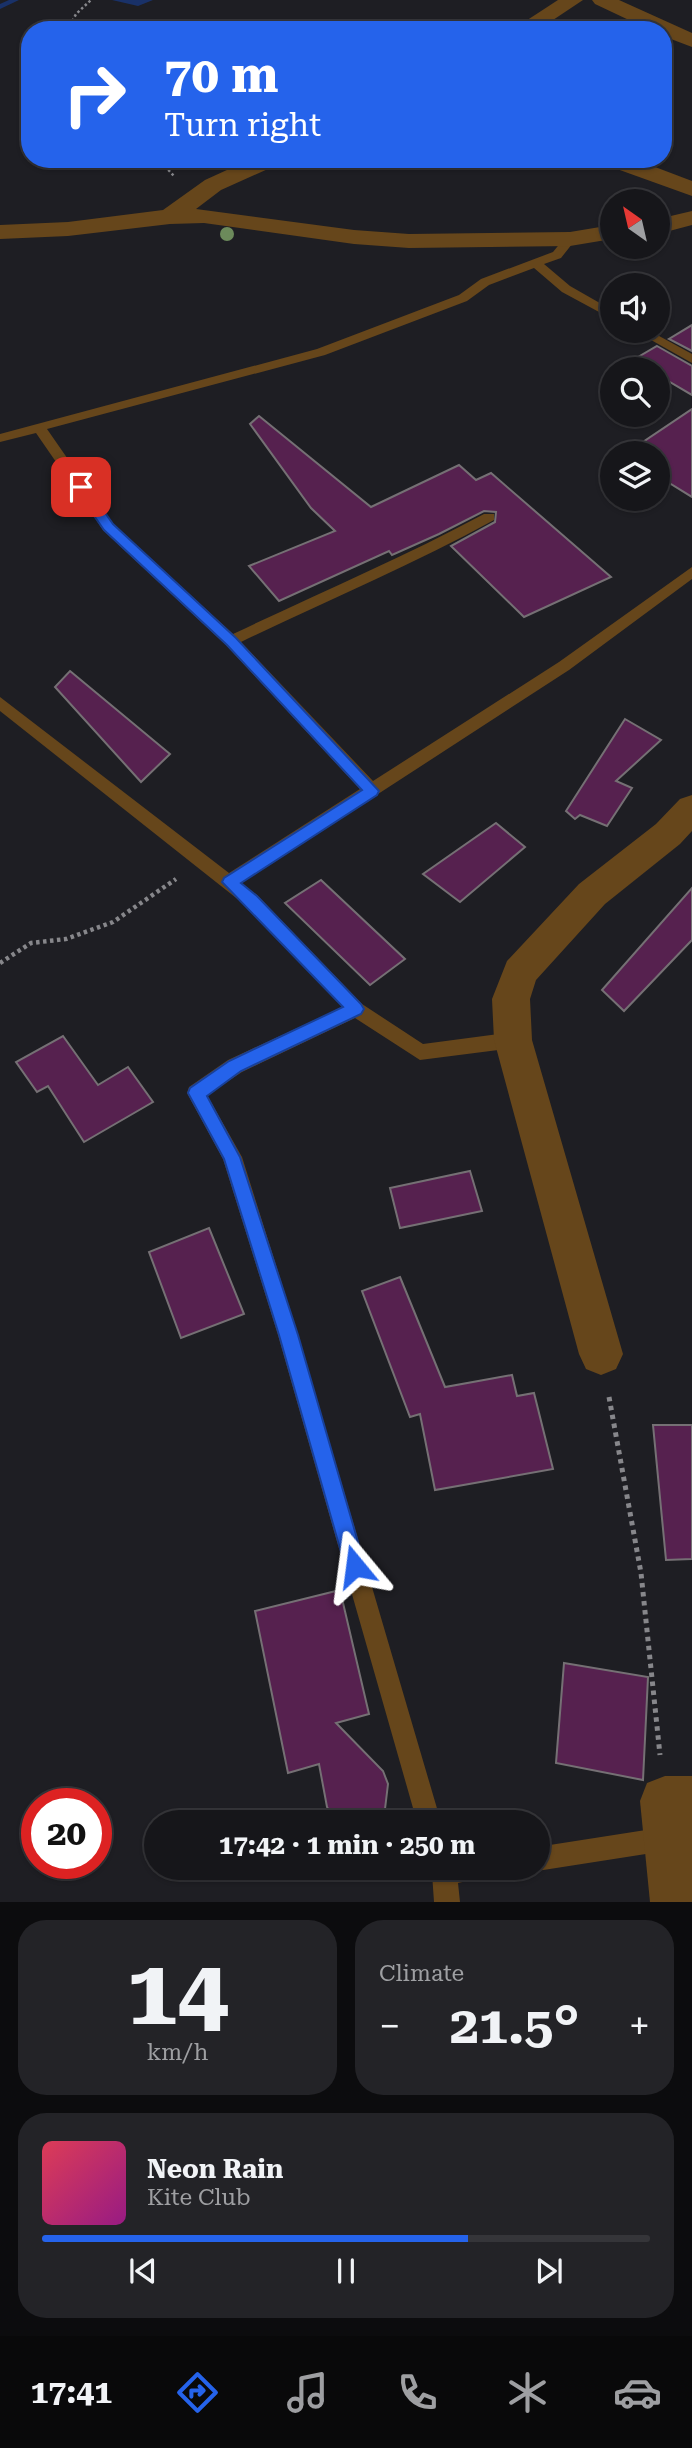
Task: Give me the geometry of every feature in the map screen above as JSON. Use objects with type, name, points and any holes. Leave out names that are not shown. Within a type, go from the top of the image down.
[{"type":"street","points":[[537,21],[573,0]]},
{"type":"street","points":[[603,0],[649,21]]},
{"type":"street","points":[[672,32],[692,41]]},
{"type":"street","points":[[170,217],[213,185],[251,168]]},
{"type":"street","points":[[636,168],[692,188]]},
{"type":"street","points":[[0,232],[68,229],[170,217],[204,216],[354,237],[409,241],[570,239],[600,234]]},
{"type":"street","points":[[670,224],[692,218]]},
{"type":"street","points":[[601,1354],[513,1040],[511,999],[520,972],[592,894],[668,834],[692,808]]},
{"type":"street","points":[[676,1813],[676,1902]]},
{"type":"lane","points":[[0,438],[321,352],[430,313],[463,298],[485,282],[557,255],[570,239]]},
{"type":"lane","points":[[535,263],[566,289],[600,308]]},
{"type":"lane","points":[[663,343],[692,359]]},
{"type":"lane","points":[[39,427],[108,527],[231,642],[372,791]]},
{"type":"lane","points":[[231,642],[374,572],[415,557],[489,517]]},
{"type":"lane","points":[[229,882],[564,666],[692,572]]},
{"type":"lane","points":[[0,704],[251,900],[356,1009],[420,1052],[513,1040]]},
{"type":"lane","points":[[356,1009],[235,1066],[196,1093],[232,1157],[288,1335],[426,1810]]},
{"type":"lane","points":[[550,1855],[676,1813]]},
{"type":"lane","points":[[444,1880],[447,1902]]},
{"type":"path","points":[[72,21],[91,0]]},
{"type":"path","points":[[0,963],[31,943],[66,939],[113,922],[202,861]]},
{"type":"path","points":[[601,1354],[641,1573],[676,1813]]},
{"type":"building","points":[[692,325],[692,351],[670,338]]},
{"type":"building","points":[[657,346],[692,366],[692,395],[670,382],[670,357],[638,357]]},
{"type":"building","points":[[692,409],[692,497],[670,483],[670,441],[644,441],[665,427],[670,427],[670,424]]},
{"type":"building","points":[[259,416],[371,507],[459,465],[476,480],[491,473],[611,577],[524,617],[451,546],[495,522],[496,512],[484,511],[392,555],[389,551],[279,601],[249,566],[335,531],[311,508],[250,424]]},
{"type":"building","points":[[70,671],[170,754],[141,782],[55,687]]},
{"type":"building","points":[[625,719],[661,740],[616,781],[632,788],[607,826],[580,815],[575,819],[566,811]]},
{"type":"building","points":[[496,823],[525,847],[460,902],[423,874]]},
{"type":"building","points":[[321,880],[405,959],[370,985],[285,903]]},
{"type":"building","points":[[692,888],[692,940],[624,1011],[602,990]]},
{"type":"building","points":[[63,1036],[98,1085],[128,1067],[153,1102],[84,1142],[48,1086],[37,1092],[16,1062]]},
{"type":"building","points":[[470,1171],[482,1211],[400,1228],[390,1188]]},
{"type":"building","points":[[209,1228],[244,1314],[181,1338],[149,1252]]},
{"type":"building","points":[[400,1277],[445,1387],[512,1375],[517,1396],[534,1393],[553,1469],[435,1490],[420,1414],[410,1417],[362,1291]]},
{"type":"building","points":[[653,1425],[692,1425],[692,1559],[666,1560]]},
{"type":"building","points":[[340,1590],[369,1714],[336,1723],[383,1771],[388,1784],[384,1810],[329,1810],[319,1764],[288,1773],[255,1611]]},
{"type":"building","points":[[564,1663],[648,1677],[643,1780],[556,1763]]},
{"type":"waterway","points":[[0,7],[15,0]]},
{"type":"waterway","points":[[116,0],[138,4],[149,0]]},
{"type":"route","points":[[81,487],[108,527],[231,642],[372,791],[229,882],[251,900],[356,1009],[235,1066],[196,1093],[232,1157],[288,1335],[355,1566]]}]
